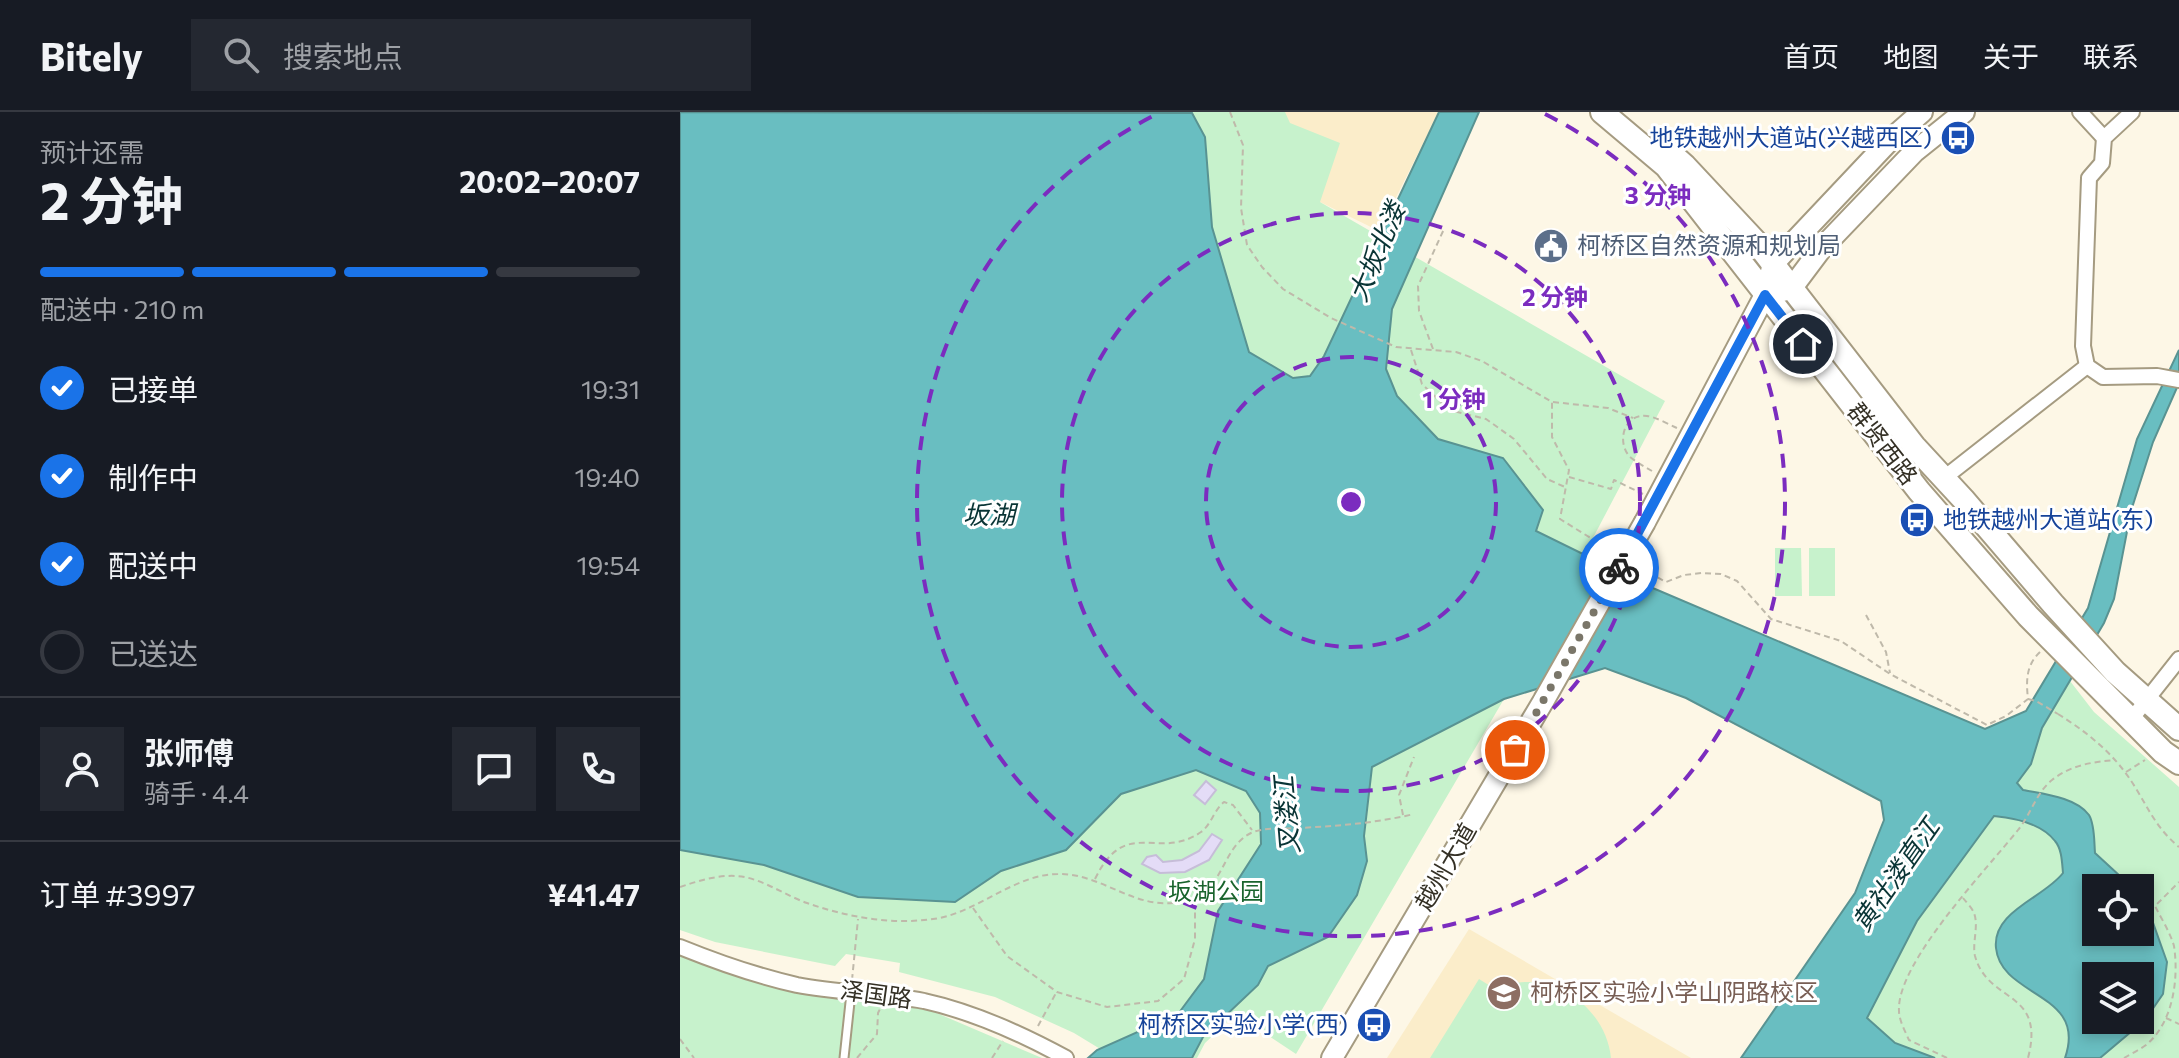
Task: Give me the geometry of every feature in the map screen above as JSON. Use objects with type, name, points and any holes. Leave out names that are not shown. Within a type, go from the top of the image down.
[{"type":"main road","name":"群贤西路","points":[[1602,112],[1666,166],[1919,491],[2056,645],[2130,721],[2179,763]]},
{"type":"main road","name":"群贤西路","points":[[1623,112],[1685,166],[1756,242],[1914,446],[2072,626],[2179,729]]},
{"type":"street","name":"越州大道","points":[[1332,1058],[1544,700],[1645,522],[1765,295],[1773,264],[1890,140],[1922,112]]},
{"type":"street","points":[[1765,295],[1791,289],[1821,249],[1914,152],[1964,112]]},
{"type":"street","points":[[2080,112],[2104,138]]},
{"type":"street","points":[[2132,112],[2104,138],[2102,163],[2089,178],[2083,346],[2087,366],[2103,377],[2157,376],[2179,380]]},
{"type":"street","points":[[1944,478],[2087,366]]},
{"type":"street","points":[[2130,721],[2179,659]]},
{"type":"street","name":"泽国路","points":[[680,947],[797,985],[926,1002],[1011,1030],[1066,1058]]},
{"type":"lane","points":[[844,1058],[852,990]]},
{"type":"path","points":[[1230,112],[1243,145],[1241,208],[1247,245],[1283,289],[1331,318],[1396,347],[1456,352],[1482,361],[1552,402],[1608,408],[1633,418],[1647,416],[1691,434]]},
{"type":"path","points":[[1434,350],[1419,311],[1418,286],[1444,229]]},
{"type":"path","points":[[1410,349],[1422,384],[1449,410],[1486,419],[1514,439],[1547,479],[1567,488]]},
{"type":"path","points":[[1552,402],[1552,437],[1569,470],[1560,519],[1617,554]]},
{"type":"path","points":[[1633,418],[1626,424],[1623,439],[1628,455],[1667,480]]},
{"type":"path","points":[[1568,477],[1611,489],[1614,480],[1656,500]]},
{"type":"path","points":[[1630,562],[1666,582],[1684,575],[1702,573],[1737,581],[1771,619],[1841,641],[1890,674],[1987,725],[2028,699],[2036,701],[2096,741],[2115,760],[2160,830],[2179,847]]},
{"type":"path","points":[[1866,615],[1886,652],[1890,674]]},
{"type":"path","points":[[2028,699],[2026,678],[2032,659],[2056,645]]},
{"type":"path","points":[[2125,772],[2143,762],[2157,746]]},
{"type":"path","points":[[1403,817],[1399,795],[1414,757]]},
{"type":"path","points":[[1947,1058],[1909,1040],[1899,1012],[1902,991],[1933,932],[2021,827],[2042,790],[2070,768],[2115,760]]},
{"type":"path","points":[[1094,881],[1103,861],[1112,852],[1142,841],[1166,844],[1185,840],[1203,831],[1224,802],[1233,805],[1253,831]]},
{"type":"path","points":[[680,887],[718,876],[746,877],[807,903],[859,918],[935,919],[1054,873],[1094,881],[1131,898],[1157,904],[1178,903],[1195,898],[1216,882],[1236,844],[1253,831],[1377,823],[1414,814]]},
{"type":"path","points":[[2124,1058],[2147,1044],[2166,1018],[2174,998],[2178,971],[2174,944],[2155,906],[2179,882]]},
{"type":"path","points":[[1963,897],[1975,914],[1975,956],[1984,975],[2029,1014],[2033,1037],[2028,1058]]},
{"type":"path","points":[[972,907],[1007,956],[1057,992],[1107,1007],[1158,1001],[1184,979],[1195,939],[1195,898]]},
{"type":"path","points":[[852,990],[859,918]]},
{"type":"path","points":[[1032,1039],[1057,992]]},
{"type":"path","points":[[857,1058],[877,1034],[878,1013],[887,995]]},
{"type":"path","points":[[2166,1018],[2179,1024]]},
{"type":"path","points":[[992,1058],[1011,1030]]},
{"type":"path","points":[[680,1039],[694,1058]]},
{"type":"shaded area","points":[[1284,112],[1439,112],[1379,231],[1320,202]]},
{"type":"shaded area","name":"柯桥区实验小学山阴路校区","points":[[1469,929],[1691,1058],[1387,1058]]},
{"type":"green space","points":[[1182,112],[1285,112],[1290,123],[1340,143],[1320,202],[1665,401],[1584,555],[1535,531],[1503,458],[1438,439],[1397,396],[1385,369],[1293,378],[1249,352],[1212,227],[1205,137]]},
{"type":"green space","points":[[1775,548],[1801,548],[1802,596],[1775,596]]},
{"type":"green space","points":[[1809,548],[1835,548],[1835,596],[1809,596]]},
{"type":"green space","points":[[2070,681],[2094,712],[2179,787],[2179,1058],[1935,1058],[1895,1043],[1867,1018],[1917,921],[2031,764],[2042,729]]},
{"type":"green space","name":"坂湖公园","points":[[1504,699],[1296,1054],[1236,1014],[1205,1043],[1197,1058],[1115,1058],[1074,1033],[995,997],[899,972],[900,963],[846,954],[835,966],[715,942],[680,930],[680,850],[764,865],[858,897],[955,902],[1001,871],[1066,850],[1121,794],[1195,770],[1371,767]]},
{"type":"green space","points":[[680,953],[768,986],[873,999],[932,1011],[1042,1058],[680,1058]]},
{"type":"green space","points":[[1479,979],[1495,989],[1521,982],[1541,983],[1570,994],[1583,1004],[1602,1028],[1611,1058],[1430,1058]]},
{"type":"water","name":"坂湖","points":[[680,112],[1192,113],[1205,137],[1212,227],[1249,352],[1293,378],[1310,376],[1324,356],[1439,112],[1479,112],[1392,309],[1386,369],[1397,396],[1438,439],[1503,458],[1543,510],[1536,531],[1648,586],[1985,729],[2026,711],[2088,608],[2137,439],[2179,350],[2179,383],[2153,442],[2131,511],[2114,599],[2104,623],[2042,728],[2031,764],[2017,783],[2023,790],[2059,797],[2083,809],[2092,824],[2095,853],[2118,874],[2082,874],[2082,946],[2154,946],[2154,926],[2167,962],[2163,994],[2154,1007],[2154,962],[2082,962],[2082,1034],[2128,1034],[2100,1058],[2065,1058],[2069,1036],[2065,1020],[2055,1007],[2012,977],[2001,964],[1996,948],[2002,924],[2063,873],[2059,848],[2043,830],[2027,822],[1994,816],[1917,921],[1867,1018],[1895,1043],[1935,1058],[1741,1058],[1855,893],[1884,820],[1881,801],[1686,698],[1605,668],[1504,699],[1372,767],[1364,836],[1367,861],[1357,895],[1328,937],[1268,966],[1258,985],[1203,1037],[1192,1058],[1088,1058],[1097,1050],[1178,1014],[1204,979],[1218,911],[1261,844],[1260,813],[1246,791],[1196,770],[1121,794],[1066,850],[1001,871],[955,902],[858,897],[764,865],[680,850]]},
{"type":"building","points":[[1206,781],[1216,790],[1205,804],[1194,795]]},
{"type":"building","points":[[1212,834],[1222,840],[1209,860],[1185,872],[1160,873],[1142,864],[1147,857],[1156,855],[1163,862],[1182,860],[1199,851]]},
{"type":"way so far","points":[[1515,750],[1619,568]]},
{"type":"place","name":"地铁越州大道站(兴越西区)","points":[[1958,138]]},
{"type":"place","name":"柯桥区自然资源和规划局","points":[[1551,246]]},
{"type":"place","name":"地铁越州大道站(东)","points":[[1917,520]]},
{"type":"place","name":"柯桥区实验小学山阴路校区","points":[[1504,993]]},
{"type":"place","name":"柯桥区实验小学(西)","points":[[1374,1025]]},
{"type":"route","points":[[1619,568],[1765,295],[1803,344]]},
{"type":"water label","name":"大坂北溇","points":[[1377,252]]},
{"type":"water label","name":"叉溇江","points":[[1287,815]]},
{"type":"water label","name":"黄社溇直江","points":[[1896,875]]}]
